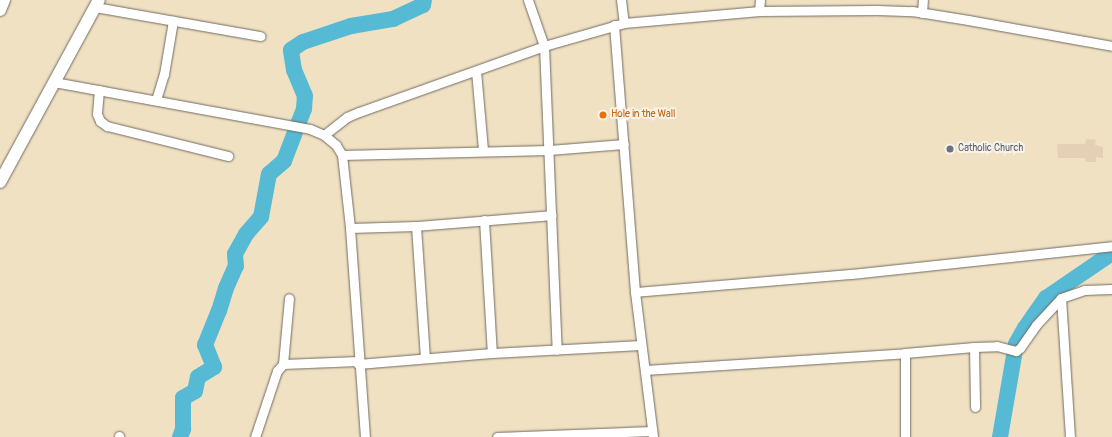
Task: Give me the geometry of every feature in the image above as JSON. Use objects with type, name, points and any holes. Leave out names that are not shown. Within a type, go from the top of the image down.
[{"type":"street","points":[[0,10],[4,0]]},
{"type":"street","points":[[528,0],[544,46],[550,150],[557,350]]},
{"type":"street","points":[[621,0],[624,23]]},
{"type":"street","points":[[759,11],[760,0]]},
{"type":"street","points":[[922,13],[923,0]]},
{"type":"street","points":[[0,182],[97,4],[173,21],[260,36]]},
{"type":"street","points":[[324,135],[347,118],[359,112],[544,46],[624,23],[759,11],[877,10],[922,13],[1112,46]]},
{"type":"street","points":[[156,100],[164,74],[173,21]]},
{"type":"street","points":[[497,437],[652,434],[635,292],[614,25]]},
{"type":"street","points":[[476,71],[483,150]]},
{"type":"street","points":[[54,82],[310,129],[324,135],[336,145],[342,155],[350,228],[358,363],[365,437]]},
{"type":"street","points":[[99,90],[97,114],[100,121],[108,126],[228,156]]},
{"type":"street","points":[[342,155],[483,150],[550,150],[624,144]]},
{"type":"street","points":[[350,228],[416,226],[552,215]]},
{"type":"street","points":[[484,220],[492,353]]},
{"type":"street","points":[[416,226],[425,358]]},
{"type":"street","points":[[635,292],[746,284],[851,274],[1112,246]]},
{"type":"street","points":[[645,370],[974,347],[998,346],[1016,352],[1036,325],[1061,298],[1084,290],[1112,289]]},
{"type":"street","points":[[255,437],[277,371],[283,364],[289,298]]},
{"type":"street","points":[[1061,298],[1070,437]]},
{"type":"street","points":[[283,364],[358,363],[492,353],[641,345]]},
{"type":"street","points":[[974,347],[975,407]]},
{"type":"street","points":[[905,353],[905,437]]},
{"type":"shaded area","points":[[1086,139],[1096,140],[1095,145],[1103,147],[1103,158],[1096,157],[1096,162],[1086,162],[1085,158],[1058,158],[1057,144],[1085,144]]},
{"type":"waterway","points":[[180,437],[183,429],[183,398],[195,391],[198,377],[214,367],[205,345],[219,311],[226,288],[236,266],[235,254],[246,234],[261,217],[269,174],[284,161],[304,109],[305,96],[294,70],[291,50],[303,42],[351,26],[393,19],[423,5],[424,0]]},
{"type":"waterway","points":[[1000,437],[1016,344],[1025,328],[1046,298],[1112,253]]},
{"type":"place","name":"Hole in the Wall","points":[[603,115]]},
{"type":"place","name":"Catholic Church","points":[[950,149]]}]
